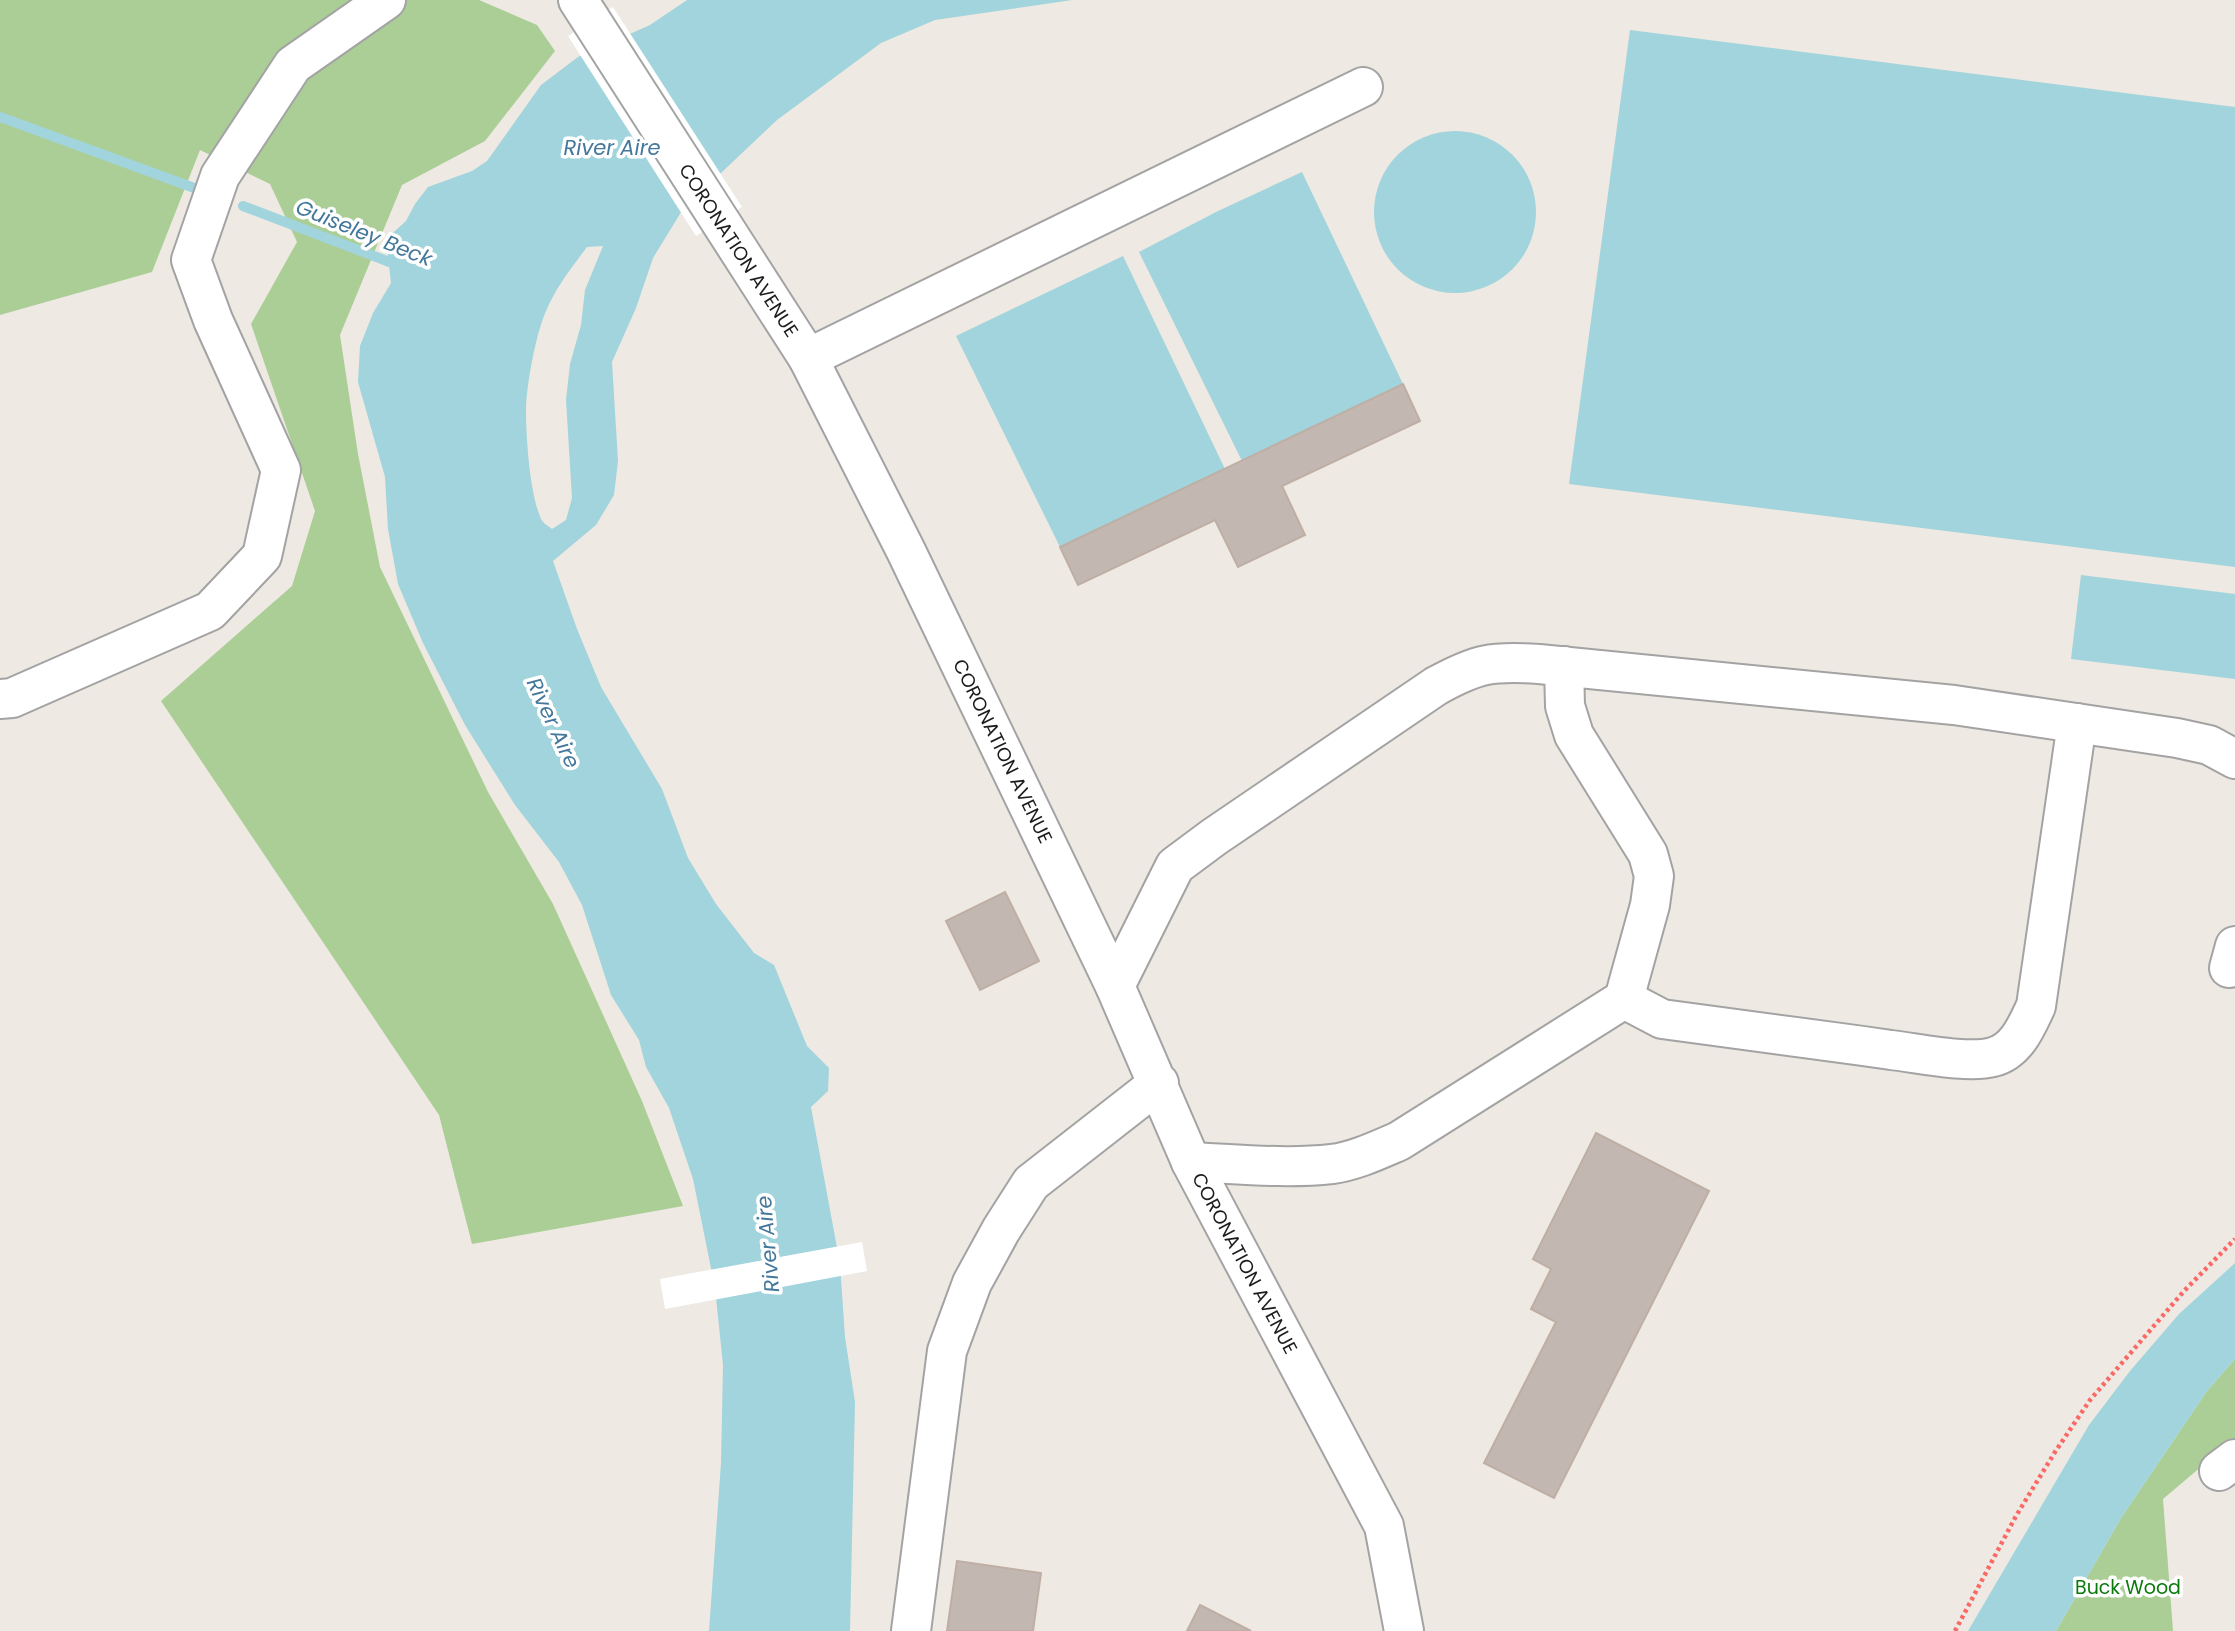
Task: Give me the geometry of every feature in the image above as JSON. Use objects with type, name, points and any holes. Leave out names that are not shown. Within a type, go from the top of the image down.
[{"type":"lane","points":[[0,699],[12,698],[210,611],[262,556],[281,470],[213,320],[191,260],[220,176],[293,65],[386,0]]},
{"type":"lane","name":"CORONATION AVENUE","points":[[584,9],[808,358],[906,551],[1115,986],[1191,1162],[1384,1526],[1404,1631]]},
{"type":"lane","points":[[808,358],[1363,87]]},
{"type":"lane","points":[[1115,986],[1175,866],[1436,686],[1468,668],[1503,661],[1954,705],[2177,738],[2209,745],[2235,759]]},
{"type":"lane","points":[[1191,1162],[1279,1166],[1335,1164],[1374,1151],[1399,1141],[1625,999],[1650,905],[1654,876],[1648,854],[1574,735],[1565,706],[1564,666]]},
{"type":"lane","points":[[1625,999],[1662,1019],[1923,1054],[1973,1059],[1994,1057],[2011,1047],[2024,1031],[2036,1006],[2077,723]]},
{"type":"lane","points":[[911,1631],[947,1352],[972,1283],[1031,1183],[1159,1083]]},
{"type":"path","points":[[1955,1631],[2016,1516],[2090,1400],[2184,1291],[2235,1239]]},
{"type":"green space","points":[[0,0],[479,0],[537,25],[555,51],[485,141],[402,185],[340,335],[358,454],[380,567],[488,792],[553,904],[642,1101],[683,1206],[472,1244],[439,1115],[161,701],[292,586],[315,511],[251,324],[297,242],[270,184],[200,150],[152,272],[0,315]]},
{"type":"green space","name":"Buck Wood","points":[[2235,1359],[2235,1438],[2163,1499],[2173,1631],[2056,1631],[2121,1518],[2207,1391]]},
{"type":"water","name":"River Aire","points":[[687,0],[1072,0],[935,20],[881,43],[777,120],[683,209],[653,258],[636,308],[612,362],[618,461],[614,495],[596,525],[553,561],[601,687],[662,789],[688,858],[716,904],[754,953],[774,965],[807,1046],[829,1068],[828,1091],[811,1107],[840,1264],[845,1337],[855,1402],[850,1631],[709,1631],[721,1463],[723,1365],[715,1288],[693,1179],[669,1108],[646,1067],[639,1040],[611,995],[582,905],[559,862],[515,805],[465,725],[423,643],[398,584],[388,529],[385,477],[358,382],[360,346],[373,313],[391,283],[386,239],[406,221],[428,187],[472,171],[487,161],[541,85],[578,57],[650,25]],"holes":[[[603,246],[585,290],[581,325],[570,364],[566,400],[572,498],[566,520],[552,529],[541,519],[529,466],[526,411],[532,360],[542,321],[559,285],[587,247]]]},
{"type":"water","points":[[1630,30],[2235,107],[2235,567],[1569,484]]},
{"type":"water","points":[[1455,131],[1486,137],[1512,155],[1530,181],[1536,212],[1530,243],[1512,269],[1486,287],[1455,293],[1424,287],[1398,269],[1380,243],[1374,212],[1380,181],[1398,155],[1424,137]]},
{"type":"water","points":[[1302,172],[1403,384],[1242,461],[1139,252]]},
{"type":"water","points":[[1123,256],[1225,469],[1060,547],[956,336]]},
{"type":"water","points":[[2081,575],[2235,594],[2235,679],[2071,659]]},
{"type":"water","points":[[2235,1263],[2235,1359],[2207,1391],[2121,1518],[2056,1631],[1968,1631],[2089,1425],[2130,1371],[2179,1314]]},
{"type":"pier","points":[[613,7],[742,207],[696,236],[568,36]]},
{"type":"pier","points":[[862,1242],[867,1271],[665,1309],[660,1279]]},
{"type":"building","points":[[1403,384],[1420,421],[1282,486],[1305,535],[1238,567],[1215,520],[1078,585],[1060,547]]},
{"type":"building","points":[[1005,892],[1039,961],[980,990],[946,921]]},
{"type":"building","points":[[1596,1133],[1709,1191],[1554,1498],[1484,1463],[1556,1322],[1531,1309],[1551,1269],[1533,1259]]},
{"type":"building","points":[[957,1561],[1041,1573],[1033,1631],[947,1631]]},
{"type":"building","points":[[1200,1605],[1251,1631],[1187,1631]]},
{"type":"waterway","name":"Guiseley Beck","points":[[0,117],[197,189]]},
{"type":"waterway","name":"Guiseley Beck","points":[[243,206],[400,266]]}]
